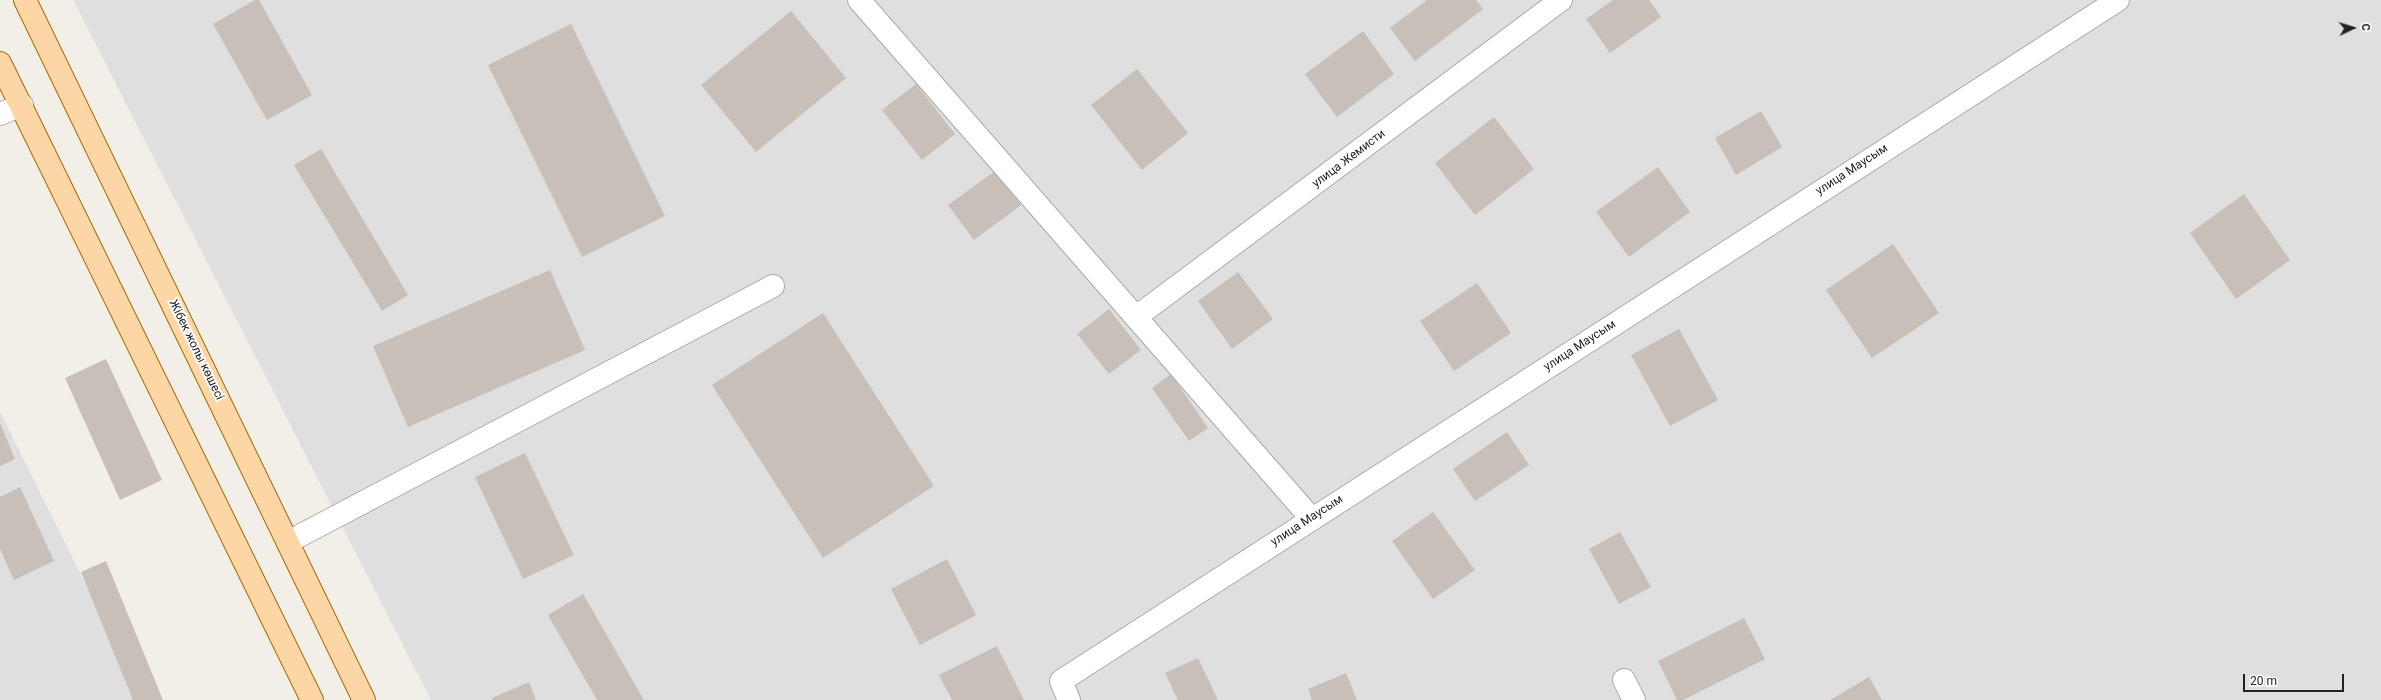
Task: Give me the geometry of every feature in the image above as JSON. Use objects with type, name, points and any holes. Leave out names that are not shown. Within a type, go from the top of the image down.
[{"type":"main road","name":"Жібек жолы көшесі","points":[[25,0],[364,700]]},
{"type":"main road","points":[[0,63],[22,105],[312,700]]},
{"type":"street","points":[[859,0],[1311,518]]},
{"type":"street","name":"улица Жемисти","points":[[1136,317],[1561,0]]},
{"type":"street","name":"улица Маусым","points":[[1069,700],[1060,681],[1311,518],[2118,0]]},
{"type":"street","points":[[0,114],[22,105]]},
{"type":"street","points":[[288,542],[773,286]]},
{"type":"street","points":[[1624,680],[1634,700]]},
{"type":"shaded area","points":[[73,0],[2381,0],[2381,700],[431,700]]},
{"type":"shaded area","points":[[0,412],[143,700],[0,700]]},
{"type":"building","points":[[255,0],[259,0],[312,95],[267,120],[213,24]]},
{"type":"building","points":[[1427,0],[1476,0],[1483,9],[1415,61],[1390,28]]},
{"type":"building","points":[[1613,0],[1649,0],[1661,17],[1610,53],[1586,19]]},
{"type":"building","points":[[791,11],[846,78],[756,152],[701,85]]},
{"type":"building","points":[[571,24],[665,216],[582,257],[488,65]]},
{"type":"building","points":[[1363,31],[1394,74],[1337,117],[1305,74]]},
{"type":"building","points":[[1137,69],[1188,133],[1142,170],[1091,105]]},
{"type":"building","points":[[916,84],[955,134],[922,160],[882,110]]},
{"type":"building","points":[[1761,111],[1782,147],[1736,175],[1715,138]]},
{"type":"building","points":[[1494,117],[1534,169],[1475,215],[1435,163]]},
{"type":"building","points":[[321,149],[408,295],[382,311],[294,165]]},
{"type":"building","points":[[1658,167],[1690,212],[1629,257],[1596,212]]},
{"type":"building","points":[[995,171],[1021,205],[974,240],[948,205]]},
{"type":"building","points":[[2244,194],[2290,260],[2236,299],[2190,233]]},
{"type":"building","points":[[1893,244],[1939,313],[1872,358],[1826,290]]},
{"type":"building","points":[[550,270],[585,350],[408,427],[373,346]]},
{"type":"building","points":[[1238,272],[1273,319],[1232,349],[1198,301]]},
{"type":"building","points":[[1477,283],[1511,333],[1454,371],[1420,321]]},
{"type":"building","points":[[1109,309],[1141,350],[1109,374],[1077,334]]},
{"type":"building","points":[[823,313],[934,486],[823,558],[712,385]]},
{"type":"building","points":[[1679,329],[1718,400],[1670,426],[1631,355]]},
{"type":"building","points":[[106,359],[162,480],[120,500],[65,378]]},
{"type":"building","points":[[1171,374],[1208,428],[1189,441],[1152,388]]},
{"type":"building","points":[[0,423],[15,459],[0,466]]},
{"type":"building","points":[[1507,432],[1529,465],[1475,501],[1453,469]]},
{"type":"building","points":[[525,453],[574,555],[523,579],[475,477]]},
{"type":"building","points":[[20,487],[54,561],[14,580],[0,549],[0,497]]},
{"type":"building","points":[[1433,512],[1475,570],[1433,599],[1392,541]]},
{"type":"building","points":[[1620,532],[1651,587],[1619,604],[1589,549]]},
{"type":"building","points":[[947,559],[976,615],[920,645],[891,589]]},
{"type":"building","points":[[106,561],[163,700],[133,700],[81,572]]},
{"type":"building","points":[[583,594],[644,700],[597,700],[548,615]]},
{"type":"building","points":[[1744,618],[1765,659],[1683,700],[1677,700],[1658,661]]},
{"type":"building","points":[[997,646],[1024,700],[952,700],[939,675]]},
{"type":"building","points":[[1198,658],[1218,700],[1178,700],[1165,673]]},
{"type":"building","points":[[1346,673],[1357,700],[1312,700],[1308,689]]},
{"type":"building","points":[[1869,677],[1882,700],[1830,700]]},
{"type":"building","points":[[529,682],[536,700],[493,700],[492,698]]}]
